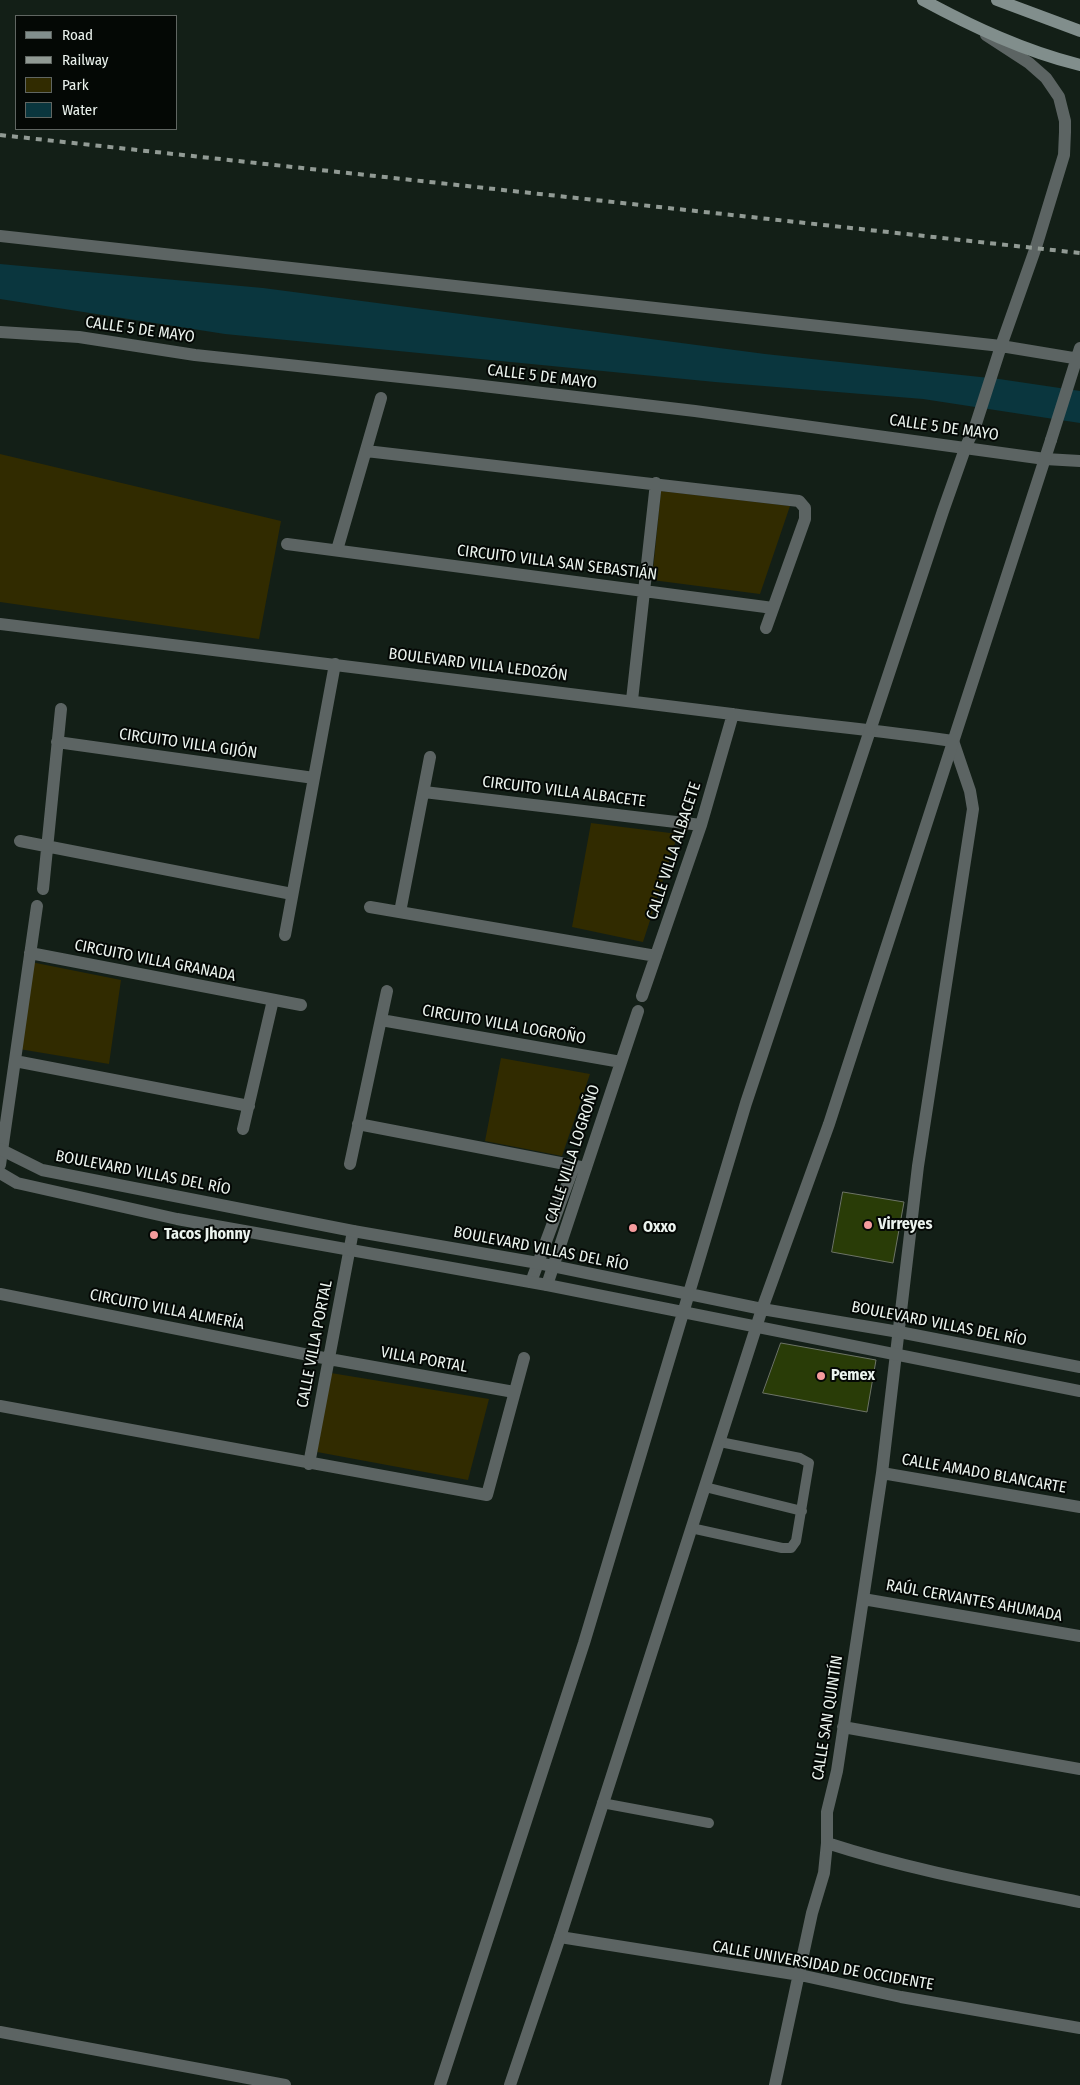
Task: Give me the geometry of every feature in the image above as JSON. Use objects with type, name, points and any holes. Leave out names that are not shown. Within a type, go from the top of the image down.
[{"type":"main road","points":[[923,0],[968,24],[1013,43],[1058,60],[1080,65]]},
{"type":"main road","points":[[997,0],[1080,31]]},
{"type":"street","points":[[440,2085],[584,1643],[746,1103],[870,729],[966,446],[974,428],[1000,346],[1036,247],[1064,155],[1065,121],[1059,97],[1046,78],[1029,63],[968,24]]},
{"type":"street","points":[[0,236],[1000,346],[1078,358],[828,1124],[762,1309],[560,1937],[510,2085]]},
{"type":"street","name":"CALLE 5 DE MAYO","points":[[0,332],[79,338],[195,355],[466,384],[966,446],[1045,459],[1080,461]]},
{"type":"street","points":[[337,550],[381,398]]},
{"type":"street","points":[[366,451],[795,499],[803,505],[805,519],[766,628]]},
{"type":"street","points":[[632,700],[656,483]]},
{"type":"street","name":"CIRCUITO VILLA SAN SEBASTIÁN","points":[[286,544],[773,608]]},
{"type":"street","name":"BOULEVARD VILLA LEDOZÓN","points":[[0,624],[632,700],[733,714],[870,729],[952,741]]},
{"type":"street","points":[[285,935],[335,664]]},
{"type":"street","points":[[43,889],[61,709]]},
{"type":"street","name":"CALLE VILLA ALBACETE","points":[[642,996],[701,825],[733,714]]},
{"type":"street","name":"CALLE SAN QUINTÍN","points":[[775,2085],[812,1912],[824,1873],[827,1843],[827,1812],[837,1771],[882,1473],[918,1166],[972,809],[970,791],[952,741]]},
{"type":"street","name":"CIRCUITO VILLA GIJÓN","points":[[57,742],[314,778]]},
{"type":"street","points":[[400,912],[430,757]]},
{"type":"street","name":"CIRCUITO VILLA ALBACETE","points":[[424,792],[701,825]]},
{"type":"street","points":[[20,841],[292,894]]},
{"type":"street","points":[[0,1165],[36,906]]},
{"type":"street","points":[[370,907],[656,956]]},
{"type":"street","name":"CIRCUITO VILLA GRANADA","points":[[30,953],[301,1005]]},
{"type":"street","points":[[350,1164],[388,992]]},
{"type":"street","points":[[243,1130],[273,1000]]},
{"type":"street","points":[[621,1062],[638,1011]]},
{"type":"street","name":"CIRCUITO VILLA LOGROÑO","points":[[381,1020],[621,1062]]},
{"type":"street","points":[[15,1061],[249,1106]]},
{"type":"street","name":"CALLE VILLA LOGROÑO","points":[[547,1285],[580,1167],[621,1062]]},
{"type":"street","points":[[358,1124],[580,1167],[531,1282]]},
{"type":"street","name":"BOULEVARD VILLAS DEL RÍO","points":[[1,1150],[42,1170],[353,1231],[538,1263],[762,1309],[899,1332],[1080,1367]]},
{"type":"street","points":[[0,1173],[18,1183],[177,1219],[547,1285],[756,1328],[897,1353],[1080,1391]]},
{"type":"street","name":"CALLE VILLA PORTAL","points":[[309,1464],[353,1231]]},
{"type":"street","name":"CIRCUITO VILLA ALMERÍA","points":[[0,1294],[329,1359]]},
{"type":"street","points":[[0,1406],[309,1464],[487,1495],[524,1358]]},
{"type":"street","name":"VILLA PORTAL","points":[[329,1359],[514,1392]]},
{"type":"street","name":"CALLE AMADO BLANCARTE","points":[[882,1473],[1080,1507]]},
{"type":"street","name":"RAÚL CERVANTES AHUMADA","points":[[863,1598],[1080,1636]]},
{"type":"street","points":[[843,1727],[1080,1769]]},
{"type":"street","points":[[827,1843],[871,1858],[962,1879],[1080,1902]]},
{"type":"street","name":"CALLE UNIVERSIDAD DE OCCIDENTE","points":[[560,1937],[800,1975],[901,1997],[1080,2028]]},
{"type":"street","points":[[0,2032],[285,2085]]},
{"type":"lane","points":[[691,1528],[782,1548],[791,1548],[796,1541],[810,1463],[800,1458],[720,1442]]},
{"type":"lane","points":[[704,1487],[802,1511]]},
{"type":"lane","points":[[602,1803],[709,1822]]},
{"type":"green space","points":[[0,454],[281,521],[259,639],[0,602]]},
{"type":"green space","points":[[661,491],[790,506],[760,594],[652,580]]},
{"type":"green space","points":[[591,823],[678,834],[643,942],[572,927]]},
{"type":"green space","points":[[31,962],[121,980],[109,1064],[19,1049]]},
{"type":"green space","points":[[501,1058],[590,1074],[562,1156],[485,1141]]},
{"type":"green space","points":[[331,1373],[489,1399],[468,1480],[317,1452]]},
{"type":"water","points":[[0,264],[263,288],[765,354],[999,379],[1080,391],[1080,423],[923,399],[715,382],[225,334],[0,299]]},
{"type":"building","points":[[843,1192],[904,1202],[893,1263],[832,1252]]},
{"type":"building","name":"Pemex","points":[[781,1343],[876,1360],[867,1412],[763,1393]]},
{"type":"railway","points":[[0,135],[1080,253]]},
{"type":"place","name":"Virreyes","points":[[868,1225]]},
{"type":"place","name":"Oxxo","points":[[633,1228]]},
{"type":"place","name":"Tacos Jhonny","points":[[154,1235]]},
{"type":"place","name":"Pemex","points":[[821,1376]]}]
